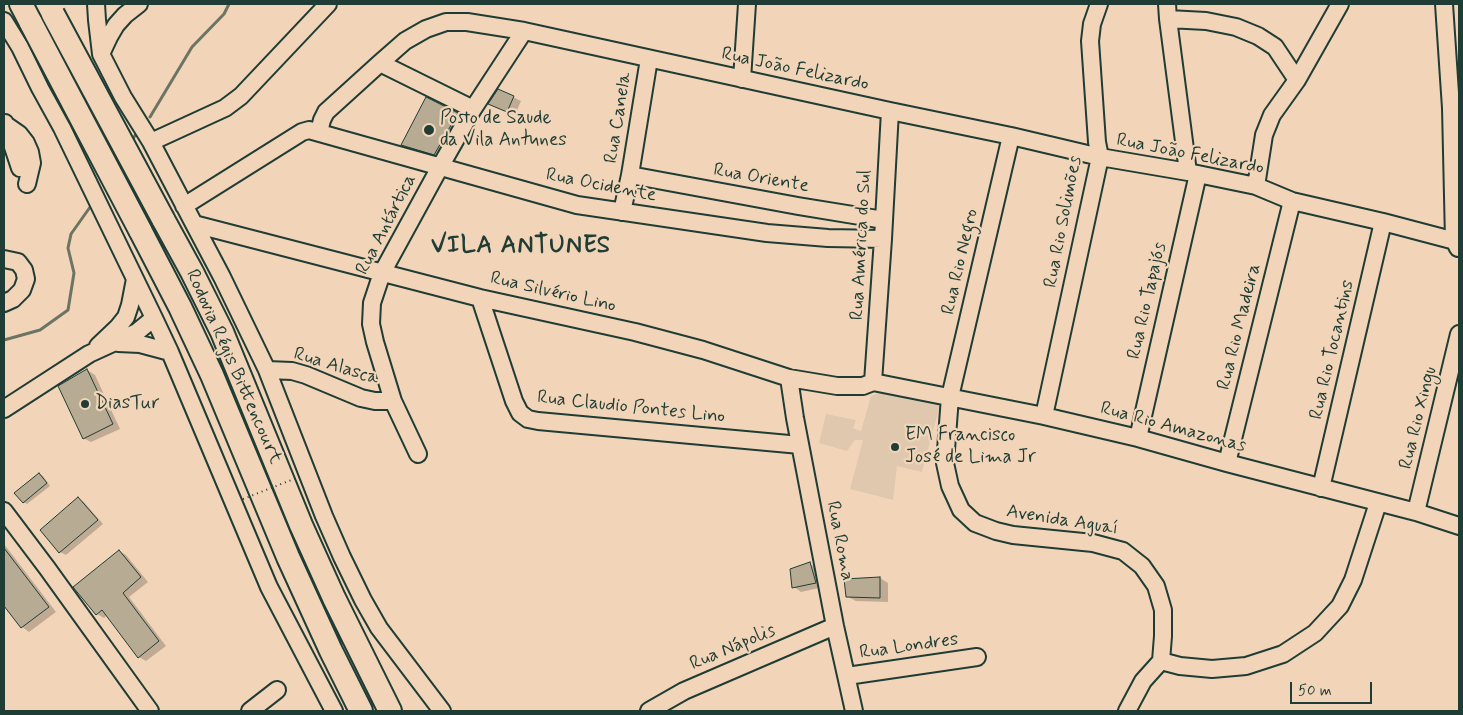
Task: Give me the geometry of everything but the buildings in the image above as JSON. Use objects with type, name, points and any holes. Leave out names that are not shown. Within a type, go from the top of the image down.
[{"type":"highway","name":"Rodovia Régis Bittencourt","points":[[51,9],[192,272],[222,332],[305,534],[390,711]]},
{"type":"highway","name":"Rodovia Régis Bittencourt","points":[[26,14],[180,308],[212,376],[288,557],[361,711]]},
{"type":"street","points":[[96,4],[96,20],[101,54],[122,97],[150,142],[222,277],[267,370],[324,516],[363,600],[379,628],[442,711]]},
{"type":"street","points":[[40,88],[101,54],[108,37],[116,25],[139,4]]},
{"type":"street","points":[[150,142],[225,108],[242,96],[328,4]]},
{"type":"street","points":[[742,79],[747,4]]},
{"type":"street","name":"Rua Rio Solimões","points":[[1044,416],[1100,157],[1097,142],[1090,41],[1092,24],[1099,4]]},
{"type":"street","points":[[1256,186],[1264,136],[1272,115],[1297,80],[1340,4]]},
{"type":"street","points":[[1444,4],[1455,108],[1458,244]]},
{"type":"street","points":[[1167,12],[1236,27],[1258,36],[1275,47],[1297,80]]},
{"type":"street","name":"Rua Rio Tapajós","points":[[1138,438],[1193,173],[1184,131],[1167,12]]},
{"type":"street","points":[[4,21],[20,47],[62,128],[114,234],[170,352],[269,587],[334,711]]},
{"type":"street","name":"Rua João Felizardo","points":[[319,132],[326,112],[405,41],[426,29],[446,22],[466,22],[524,31],[1100,157],[1256,186],[1292,201],[1384,222],[1458,244]]},
{"type":"street","name":"Rua Antártica","points":[[418,454],[393,401],[374,342],[371,324],[372,303],[382,273],[440,167],[473,108],[524,31]]},
{"type":"street","name":"Rua Canela","points":[[622,212],[649,59]]},
{"type":"street","points":[[380,63],[473,108]]},
{"type":"street","points":[[62,128],[122,97]]},
{"type":"street","name":"Rua América do Sul","points":[[873,382],[884,239],[890,111]]},
{"type":"street","points":[[5,122],[20,168]]},
{"type":"street","points":[[5,122],[19,134],[30,152],[32,163],[26,184]]},
{"type":"street","points":[[184,206],[302,132],[309,130],[319,132]]},
{"type":"street","name":"Rua Ocidente","points":[[319,132],[577,204],[768,233],[828,238],[884,239]]},
{"type":"street","name":"Rua Rio Negro","points":[[950,397],[1010,136]]},
{"type":"street","name":"Rua Oriente","points":[[630,175],[884,220]]},
{"type":"street","name":"Rua Rio Madeira","points":[[1226,463],[1292,201]]},
{"type":"street","name":"Rua Rio Tocantins","points":[[1321,488],[1384,222]]},
{"type":"street","name":"Rua Silvério Lino","points":[[194,224],[480,298],[703,350],[789,378],[837,386],[863,386],[873,382]]},
{"type":"street","points":[[4,258],[18,262],[24,270],[26,279],[22,290],[13,299],[4,303]]},
{"type":"street","points":[[89,354],[126,317],[135,279]]},
{"type":"street","name":"Rua Claudio Pontes Lino","points":[[480,298],[514,401],[520,413],[528,419],[800,445]]},
{"type":"street","points":[[4,409],[89,354],[137,332],[154,318]]},
{"type":"street","name":"Rua Rio Xingu","points":[[1416,512],[1459,334]]},
{"type":"street","points":[[114,343],[140,344],[170,352]]},
{"type":"street","name":"Rua Alasca","points":[[267,370],[292,371],[361,398],[375,401],[393,401]]},
{"type":"street","name":"Rua Roma","points":[[789,378],[835,626],[854,711]]},
{"type":"street","name":"Rua Rio Amazonas","points":[[873,382],[1044,416],[1138,438],[1226,463],[1416,512],[1459,527]]},
{"type":"street","name":"Avenida Aguaí","points":[[950,397],[945,462],[950,486],[961,510],[976,523],[996,531],[1013,535],[1093,543],[1123,551],[1142,566],[1156,586],[1163,610],[1161,660]]},
{"type":"street","points":[[1127,711],[1143,681],[1161,660],[1188,667],[1246,666],[1283,654],[1315,633],[1340,606],[1353,580],[1378,503]]},
{"type":"street","points":[[4,511],[150,711]]},
{"type":"street","name":"Rua Nápolis","points":[[649,711],[684,690],[835,626]]},
{"type":"street","name":"Rua Londres","points":[[846,676],[977,657]]},
{"type":"street","points":[[250,711],[277,690]]},
{"type":"path","points":[[243,499],[299,477]]},
{"type":"shaded area","name":"EM Francisco José de Lima Jr","points":[[885,391],[940,405],[922,472],[897,466],[893,500],[850,489],[863,440],[855,440],[847,451],[819,443],[826,414],[856,420],[853,428],[861,431],[871,396]]},
{"type":"waterway","points":[[150,117],[192,47],[224,14],[229,4]]},
{"type":"waterway","points":[[131,142],[136,134]]},
{"type":"waterway","points":[[4,340],[40,330],[68,310],[74,273],[68,248],[71,234],[93,203]]},
{"type":"place","name":"Posto de Saude da Vila Antunes","points":[[429,130]]},
{"type":"place","name":"DiasTur","points":[[85,404]]},
{"type":"place","name":"EM Francisco José de Lima Jr","points":[[895,447]]},
{"type":"district","name":"VILA ANTUNES","points":[[521,247]]}]
